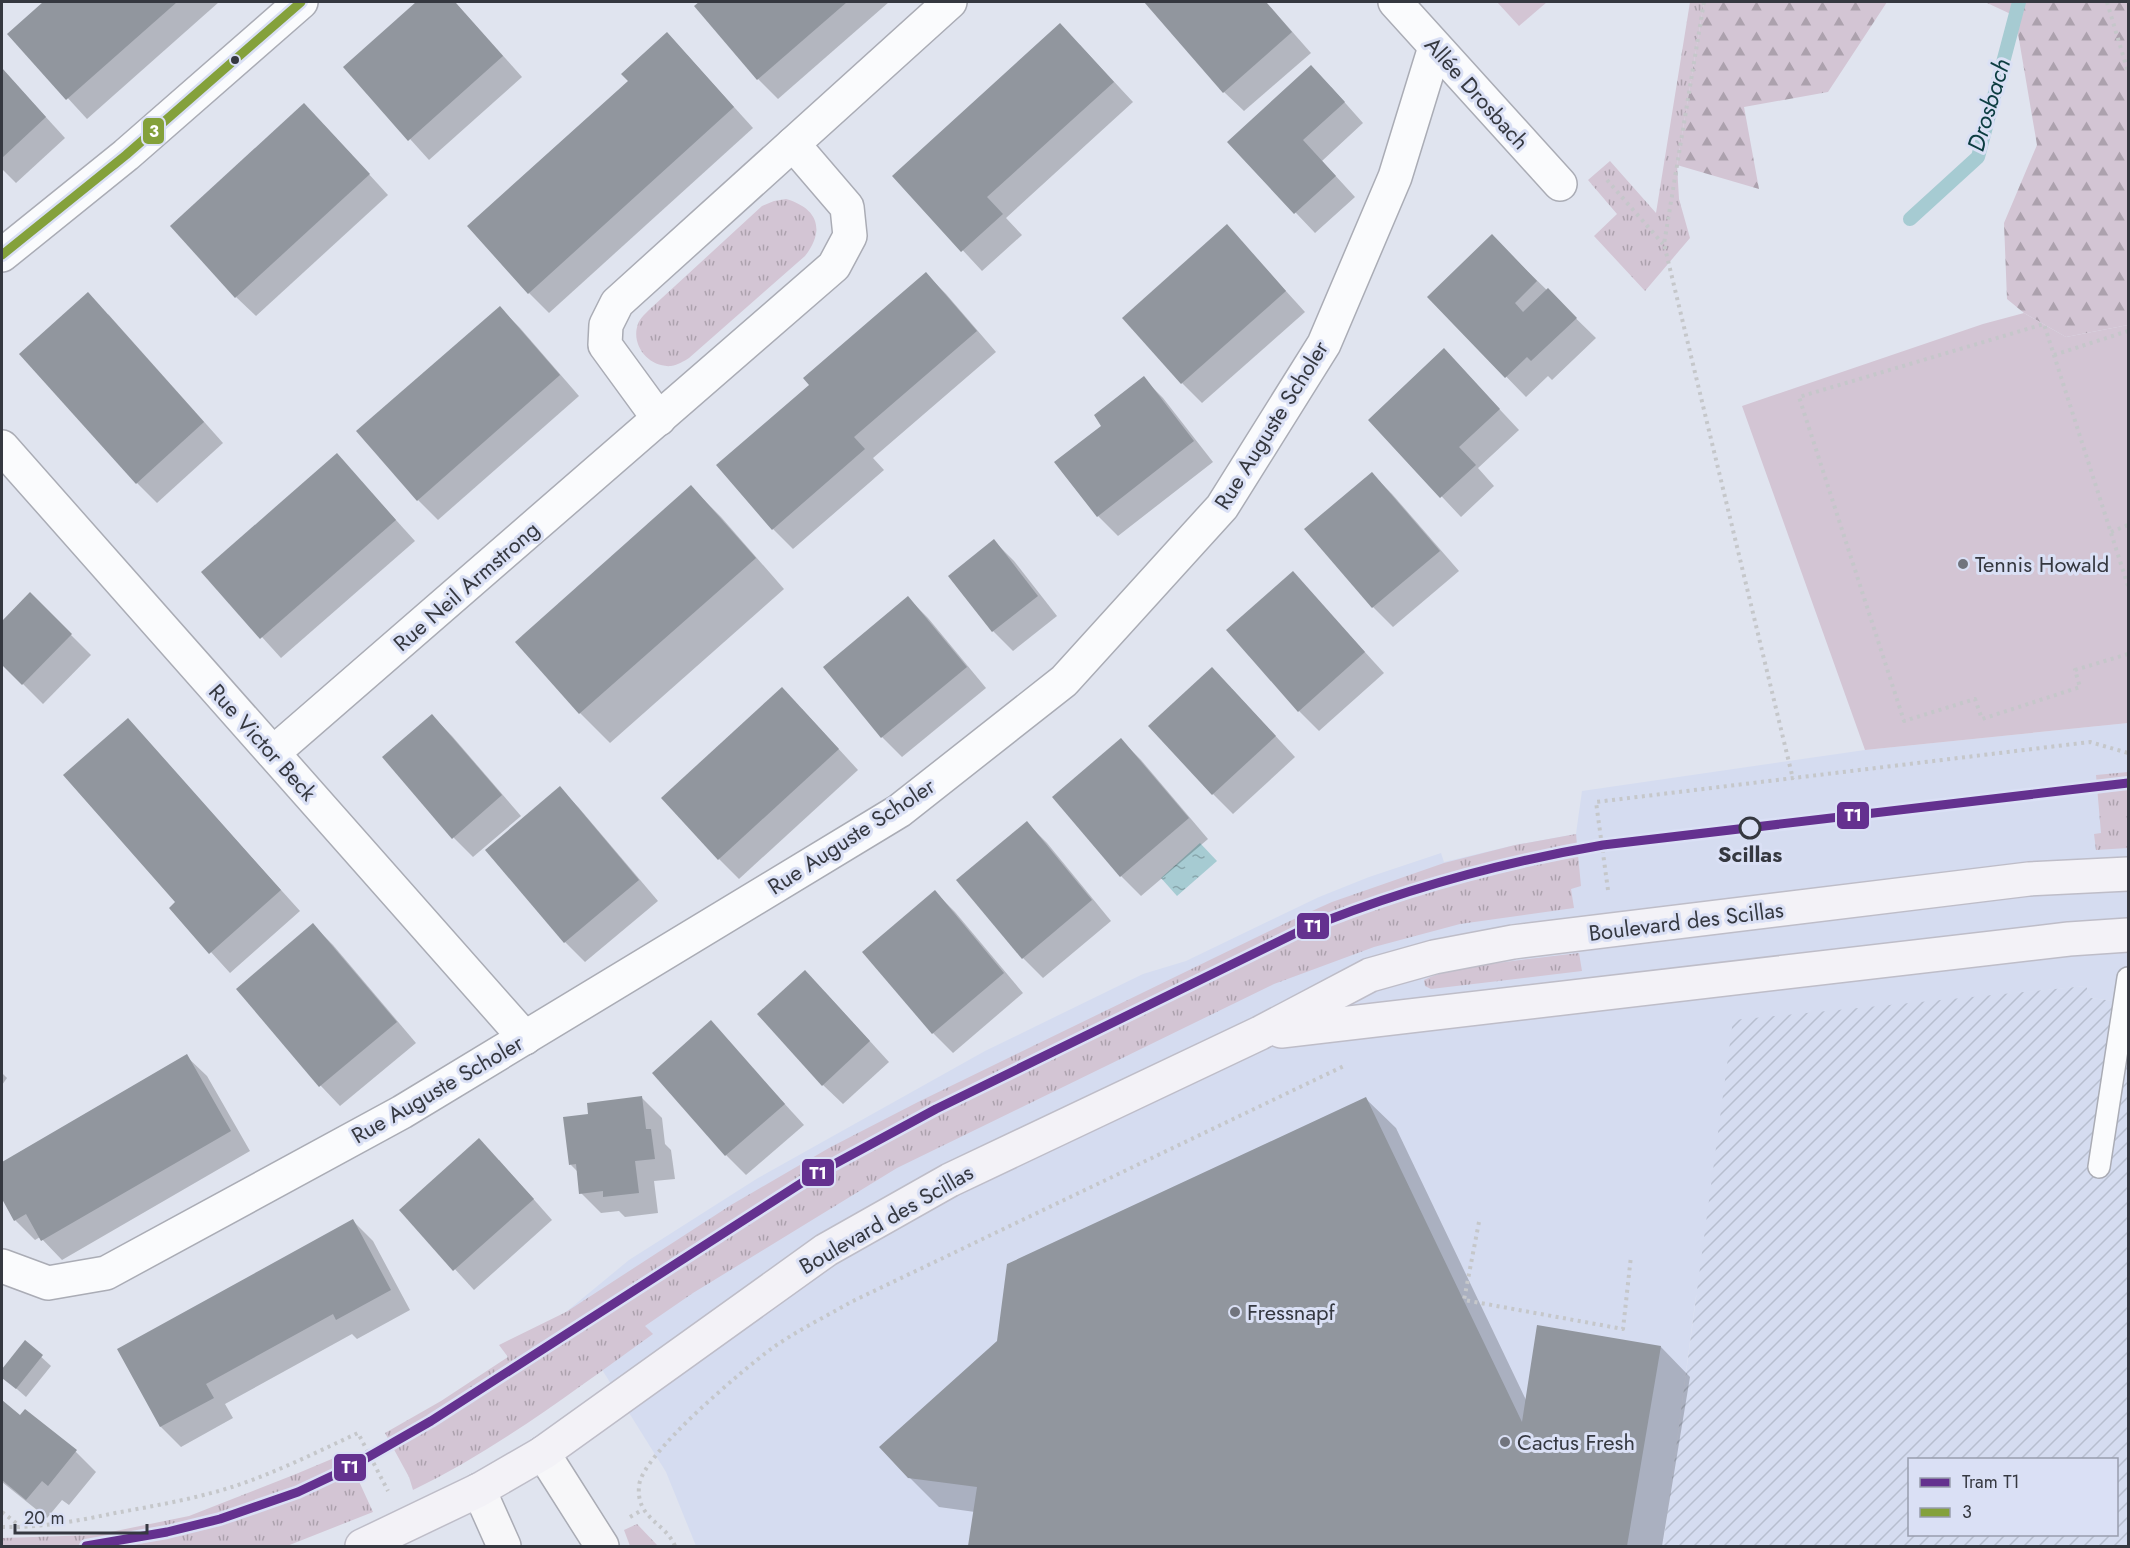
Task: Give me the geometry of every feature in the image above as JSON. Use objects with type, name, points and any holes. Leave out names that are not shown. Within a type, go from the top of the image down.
[{"type":"main road","name":"Boulevard des Scillas","points":[[362,1546],[479,1490],[543,1453],[826,1250],[950,1180],[1260,1034],[1370,975],[1434,957],[1513,942],[2029,879],[2128,874]]},
{"type":"main road","name":"Boulevard des Scillas","points":[[1260,1034],[2068,939],[2128,935]]},
{"type":"main road","points":[[543,1453],[602,1546]]},
{"type":"main road","points":[[479,1490],[504,1546]]},
{"type":"street","points":[[2,255],[126,155],[301,2]]},
{"type":"street","points":[[659,419],[605,345],[606,325],[617,303],[950,2]]},
{"type":"street","name":"Allée Drosbach","points":[[1395,2],[1560,184]]},
{"type":"street","name":"Rue Auguste Scholer","points":[[2,1266],[48,1283],[106,1273],[402,1112],[899,811],[1064,681],[1222,507],[1324,344],[1395,177],[1435,47]]},
{"type":"street","name":"Rue Neil Armstrong","points":[[273,753],[834,266],[850,236],[848,207],[793,144]]},
{"type":"street","name":"Rue Victor Beck","points":[[2,447],[525,1038]]},
{"type":"lane","points":[[2099,1167],[2128,978]]},
{"type":"path","points":[[1704,2],[1664,244],[1793,779]]},
{"type":"path","points":[[2107,2],[2128,72]]},
{"type":"path","points":[[1607,180],[1664,244]]},
{"type":"path","points":[[2128,586],[2044,324],[1799,397],[1904,722],[1975,699],[1982,719],[2080,687],[2075,670],[2128,654]]},
{"type":"path","points":[[2054,355],[2128,331]]},
{"type":"path","points":[[2111,532],[2128,525]]},
{"type":"path","points":[[1596,802],[2090,742],[2128,753]]},
{"type":"path","points":[[675,1546],[672,1539],[642,1510],[639,1485],[652,1458],[701,1407],[772,1348],[851,1302],[1354,1061]]},
{"type":"path","points":[[1479,1222],[1464,1300],[1623,1329],[1631,1256]]},
{"type":"path","points":[[2,1527],[21,1527],[98,1517],[160,1505],[232,1487],[296,1462],[358,1433],[390,1495]]},
{"type":"path","points":[[2,1512],[21,1527]]},
{"type":"shaded area","points":[[2128,723],[2128,1003],[2091,998],[2086,986],[1958,999],[1696,1296],[1663,1546],[696,1546],[666,1472],[566,1312],[629,1260],[758,1178],[985,1051],[1143,974],[1186,961],[1319,897],[1369,877],[1441,853],[1444,862],[1515,845],[1576,834],[1582,791],[1865,750]]},
{"type":"shaded area","points":[[2086,986],[2091,998],[2128,1003],[2128,1546],[1663,1546],[1733,1020]]},
{"type":"green space","points":[[1497,2],[1547,2],[1519,26]]},
{"type":"green space","points":[[1690,2],[1704,2],[1677,165],[1679,199],[1690,238],[1645,291],[1594,236],[1617,214],[1588,180],[1610,161],[1656,213]]},
{"type":"green space","points":[[1704,2],[1887,2],[1828,92],[1744,107],[1759,189],[1677,165]]},
{"type":"green space","points":[[1985,2],[2128,2],[2128,325],[2066,337],[2024,313],[2007,299],[2004,223],[2037,145],[2015,16]]},
{"type":"green space","points":[[786,199],[805,208],[815,221],[815,237],[805,256],[689,358],[671,366],[663,366],[649,359],[639,347],[637,340],[638,324],[643,316],[762,206]]},
{"type":"green space","name":"Tennis Howald","points":[[2024,313],[2066,337],[2128,325],[2128,723],[1865,750],[1742,406],[1983,324]]},
{"type":"green space","points":[[2128,772],[2128,848],[2096,850],[2094,834],[2101,833],[2096,775]]},
{"type":"green space","points":[[1576,834],[1581,886],[1571,889],[1574,908],[1460,924],[1374,947],[1274,984],[897,1168],[693,1293],[645,1326],[653,1334],[566,1397],[476,1456],[413,1490],[409,1477],[385,1433],[441,1401],[508,1357],[499,1345],[566,1312],[731,1205],[829,1148],[918,1102],[1332,902],[1444,863],[1515,845]]},
{"type":"green space","points":[[1579,953],[1582,971],[1431,989],[1425,986],[1424,980],[1448,972]]},
{"type":"green space","points":[[346,1453],[373,1512],[287,1546],[2,1546],[2,1538],[96,1535],[189,1516]]},
{"type":"green space","points":[[637,1524],[658,1546],[630,1546],[624,1530]]},
{"type":"water","points":[[1200,843],[1217,861],[1177,896],[1161,878]]},
{"type":"building","points":[[43,2],[177,2],[66,100],[7,34]]},
{"type":"building","points":[[416,2],[455,2],[503,56],[408,141],[343,67]]},
{"type":"building","points":[[699,2],[847,2],[757,80],[694,6]]},
{"type":"building","points":[[1144,2],[1266,2],[1292,32],[1223,93]]},
{"type":"building","points":[[1060,23],[1114,82],[987,197],[1003,214],[961,252],[892,176]]},
{"type":"building","points":[[667,32],[734,107],[528,294],[467,226],[628,81],[621,74]]},
{"type":"building","points":[[1311,65],[1345,102],[1303,140],[1336,176],[1294,214],[1227,142]]},
{"type":"building","points":[[2,68],[46,117],[2,158]]},
{"type":"building","points":[[304,103],[370,174],[235,298],[170,226]]},
{"type":"building","points":[[1227,224],[1286,291],[1181,384],[1122,318]]},
{"type":"building","points":[[1492,234],[1537,281],[1515,303],[1523,312],[1548,288],[1577,318],[1531,361],[1527,357],[1505,378],[1427,297]]},
{"type":"building","points":[[926,272],[977,331],[854,437],[865,449],[772,530],[716,465],[809,385],[803,378]]},
{"type":"building","points":[[88,292],[204,422],[136,484],[19,354]]},
{"type":"building","points":[[500,306],[560,375],[417,501],[356,431]]},
{"type":"building","points":[[1444,348],[1500,409],[1459,447],[1476,465],[1440,498],[1368,420]]},
{"type":"building","points":[[1144,376],[1194,441],[1097,517],[1054,462],[1101,426],[1094,415]]},
{"type":"building","points":[[337,453],[396,520],[260,639],[201,572]]},
{"type":"building","points":[[1372,472],[1440,551],[1372,608],[1304,529]]},
{"type":"building","points":[[691,485],[756,558],[579,714],[515,642]]},
{"type":"building","points":[[994,539],[1038,596],[992,632],[948,576]]},
{"type":"building","points":[[1293,571],[1365,652],[1298,712],[1226,630]]},
{"type":"building","points":[[30,592],[72,634],[22,685],[2,665],[2,621]]},
{"type":"building","points":[[908,596],[967,667],[881,738],[823,667]]},
{"type":"building","points":[[1212,667],[1276,736],[1212,795],[1148,726]]},
{"type":"building","points":[[782,687],[839,749],[718,860],[661,798]]},
{"type":"building","points":[[432,714],[502,795],[452,839],[382,757]]},
{"type":"building","points":[[128,718],[281,890],[209,954],[169,908],[175,902],[63,775]]},
{"type":"building","points":[[1121,738],[1189,818],[1120,877],[1052,797]]},
{"type":"building","points":[[560,786],[639,880],[564,943],[485,850]]},
{"type":"building","points":[[1027,821],[1092,900],[1022,959],[956,880]]},
{"type":"building","points":[[935,890],[1004,973],[932,1034],[862,952]]},
{"type":"building","points":[[313,923],[397,1022],[319,1087],[236,989]]},
{"type":"building","points":[[805,970],[870,1041],[822,1086],[757,1014]]},
{"type":"building","points":[[711,1020],[785,1104],[725,1156],[652,1073]]},
{"type":"building","points":[[187,1054],[231,1131],[41,1241],[26,1214],[14,1221],[2,1199],[2,1162]]},
{"type":"building","points":[[642,1096],[646,1129],[651,1129],[655,1159],[635,1161],[639,1193],[603,1197],[603,1191],[579,1194],[576,1164],[569,1165],[563,1117],[588,1114],[587,1103]]},
{"type":"building","name":"Fressnapf","points":[[1366,1097],[1522,1422],[1537,1325],[1661,1346],[1627,1546],[968,1546],[977,1487],[908,1478],[879,1447],[997,1341],[1007,1264]]},
{"type":"building","points":[[479,1138],[534,1199],[453,1271],[399,1210]]},
{"type":"building","points":[[353,1219],[391,1290],[336,1320],[333,1314],[206,1384],[214,1398],[160,1427],[117,1349]]},
{"type":"building","points":[[25,1340],[43,1355],[16,1389],[2,1378],[2,1369]]},
{"type":"building","points":[[2,1400],[20,1415],[25,1409],[77,1450],[48,1486],[42,1481],[26,1500],[2,1480]]},
{"type":"waterway","name":"Drosbach","points":[[1910,219],[1978,157],[2019,2]]},
{"type":"tram line","name":"T1","points":[[86,1546],[167,1532],[220,1519],[298,1492],[349,1468],[431,1421],[814,1175],[936,1109],[1298,932],[1335,917],[1448,880],[1525,860],[1603,845],[2128,783]]},
{"type":"transit line","name":"3","points":[[2,255],[126,155],[301,2]]},
{"type":"place","name":"Tennis Howald","points":[[1963,564]]},
{"type":"place","name":"Scillas","points":[[1750,828]]},
{"type":"place","name":"Fressnapf","points":[[1235,1312]]},
{"type":"place","name":"Cactus Fresh","points":[[1505,1442]]}]
